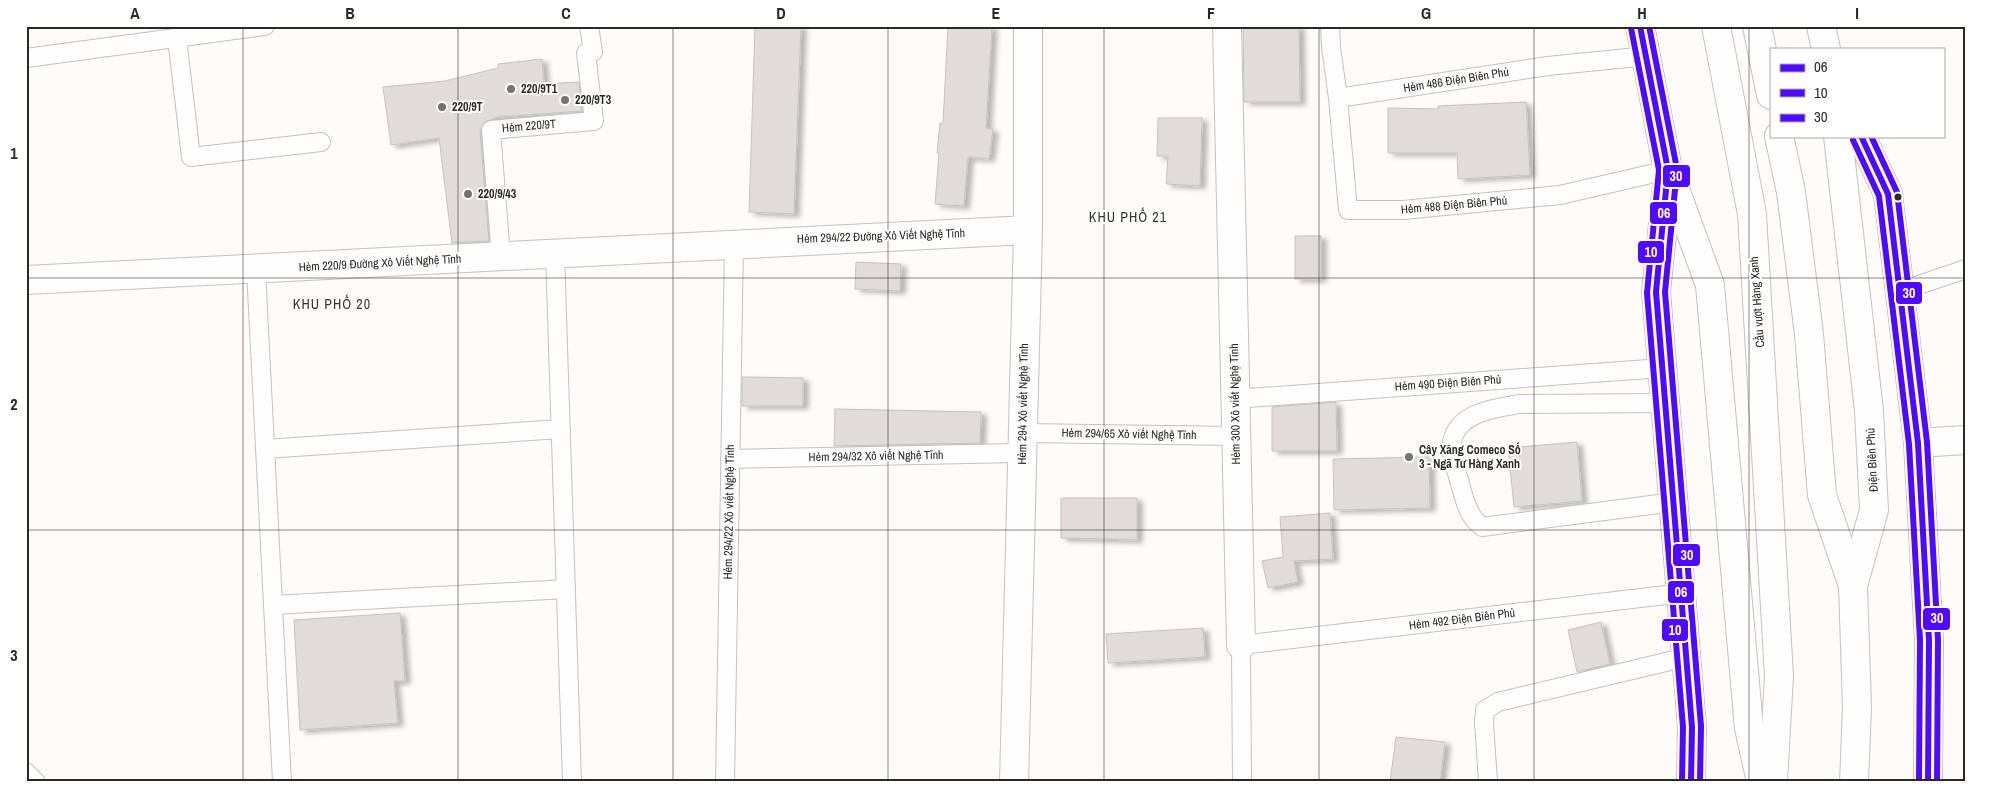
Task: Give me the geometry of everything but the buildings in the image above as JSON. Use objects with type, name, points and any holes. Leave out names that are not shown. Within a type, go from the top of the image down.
[{"type":"main road","name":"Hẻm 294 Xô viết Nghệ Tĩnh","points":[[1014,782],[1028,230],[1028,26]]},
{"type":"main road","name":"Hẻm 300 Xô viết Nghệ Tĩnh","points":[[1227,26],[1241,645]]},
{"type":"main road","points":[[1640,26],[1668,170],[1710,285],[1749,728],[1761,782]]},
{"type":"main road","name":"Cầu vượt Hàng Xanh","points":[[1716,26],[1752,214],[1779,676],[1773,782]]},
{"type":"main road","points":[[1757,26],[1770,89]]},
{"type":"main road","points":[[1821,26],[1826,48]]},
{"type":"main road","points":[[1779,138],[1791,192],[1809,334],[1822,495],[1853,586]]},
{"type":"main road","name":"Điện Biên Phủ","points":[[1838,138],[1869,410],[1874,510],[1853,586],[1857,706],[1854,782]]},
{"type":"main road","points":[[1862,138],[1888,194],[1918,443],[1929,640],[1928,782]]},
{"type":"main road","points":[[1668,170],[1656,292],[1683,593],[1692,727],[1691,782]]},
{"type":"main road","name":"Hẻm 294/22 Đường Xô Viết Nghệ Tĩnh","points":[[734,243],[1028,230]]},
{"type":"main road","name":"Hẻm 220/9 Đường Xô Viết Nghệ Tĩnh","points":[[26,280],[256,270],[734,243]]},
{"type":"main road","points":[[1918,443],[1966,440]]},
{"type":"lane","points":[[26,58],[265,26]]},
{"type":"lane","name":"Hẻm 220/9T","points":[[501,256],[491,130],[594,121],[586,53],[592,52],[589,26]]},
{"type":"lane","points":[[1330,26],[1338,98]]},
{"type":"lane","points":[[177,38],[190,157],[321,142]]},
{"type":"lane","name":"Hẻm 486 Điện Biên Phủ","points":[[1338,98],[1548,66],[1647,56]]},
{"type":"lane","name":"Hẻm 488 Điện Biên Phủ","points":[[1338,98],[1348,210],[1403,210],[1560,194],[1668,170]]},
{"type":"lane","name":"Hẻm 294/22 Xô viết Nghệ Tĩnh","points":[[725,782],[734,243]]},
{"type":"lane","points":[[555,253],[572,782]]},
{"type":"lane","points":[[1901,291],[1966,269]]},
{"type":"lane","points":[[256,270],[282,782]]},
{"type":"lane","name":"Hẻm 490 Điện Biên Phủ","points":[[1235,399],[1662,368]]},
{"type":"lane","points":[[1665,403],[1519,404],[1495,408],[1480,411],[1465,421],[1455,433],[1452,444],[1465,504],[1472,519],[1482,527],[1674,502]]},
{"type":"lane","points":[[265,449],[561,428]]},
{"type":"lane","name":"Hẻm 294/65 Xô viết Nghệ Tĩnh","points":[[1023,443],[1236,436]]},
{"type":"lane","name":"Hẻm 294/32 Xô viết Nghệ Tĩnh","points":[[730,459],[1023,443]]},
{"type":"lane","points":[[273,605],[566,589]]},
{"type":"lane","name":"Hẻm 492 Điện Biên Phủ","points":[[1241,645],[1683,593]]},
{"type":"lane","name":"Hẻm 300 Xô viết Nghệ Tĩnh","points":[[1241,645],[1242,782]]},
{"type":"lane","points":[[1488,782],[1484,723],[1486,710],[1498,702],[1687,657]]},
{"type":"lane","points":[[26,772],[36,782]]},
{"type":"transit line","name":"06","points":[[1640,26],[1668,170],[1656,292],[1692,727],[1691,782]]},
{"type":"transit line","name":"30","points":[[1649,26],[1677,169],[1665,292],[1701,726],[1700,782]]},
{"type":"transit line","name":"10","points":[[1631,28],[1659,170],[1647,293],[1683,727],[1682,782]]},
{"type":"transit line","name":"06","points":[[1862,138],[1888,194],[1918,443],[1929,640],[1928,782]]},
{"type":"transit line","name":"30","points":[[1872,138],[1897,192],[1927,442],[1938,640],[1937,782]]},
{"type":"transit line","name":"10","points":[[1853,140],[1879,196],[1909,444],[1920,640],[1919,782]]},
{"type":"place","name":"220/9T1","points":[[511,89]]},
{"type":"place","name":"220/9T3","points":[[565,100]]},
{"type":"place","name":"220/9T","points":[[442,107]]},
{"type":"place","name":"220/9/43","points":[[468,194]]},
{"type":"place","name":"Cây Xăng Comeco Số 3 - Ngã Tư Hàng Xanh","points":[[1409,457]]},
{"type":"district","name":"KHU PHỐ 21","points":[[1128,217]]},
{"type":"district","name":"KHU PHỐ 20","points":[[332,304]]}]
